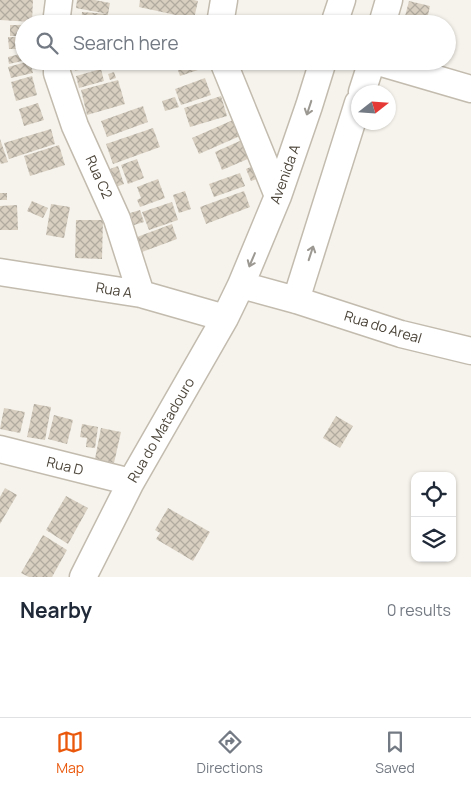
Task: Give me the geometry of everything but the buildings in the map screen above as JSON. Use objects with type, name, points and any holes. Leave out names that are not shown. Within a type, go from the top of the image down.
[{"type":"street","points":[[57,15],[59,0]]},
{"type":"street","points":[[222,15],[224,0]]},
{"type":"street","points":[[337,15],[342,0]]},
{"type":"street","points":[[385,15],[389,0]]},
{"type":"street","name":"Rua C2","points":[[57,70],[75,126],[117,219],[141,294]]},
{"type":"street","points":[[227,70],[278,196]]},
{"type":"street","name":"Avenida A","points":[[241,285],[278,196],[320,70]]},
{"type":"street","points":[[364,85],[370,70]]},
{"type":"street","points":[[404,70],[471,89]]},
{"type":"street","points":[[296,300],[351,125]]},
{"type":"street","name":"Rua A","points":[[0,272],[141,294],[226,318]]},
{"type":"street","name":"Rua do Areal","points":[[241,285],[296,300],[401,334],[471,350]]},
{"type":"street","name":"Rua do Matadouro","points":[[83,577],[131,482],[226,318],[241,285]]},
{"type":"street","name":"Rua D","points":[[0,449],[131,482]]}]
